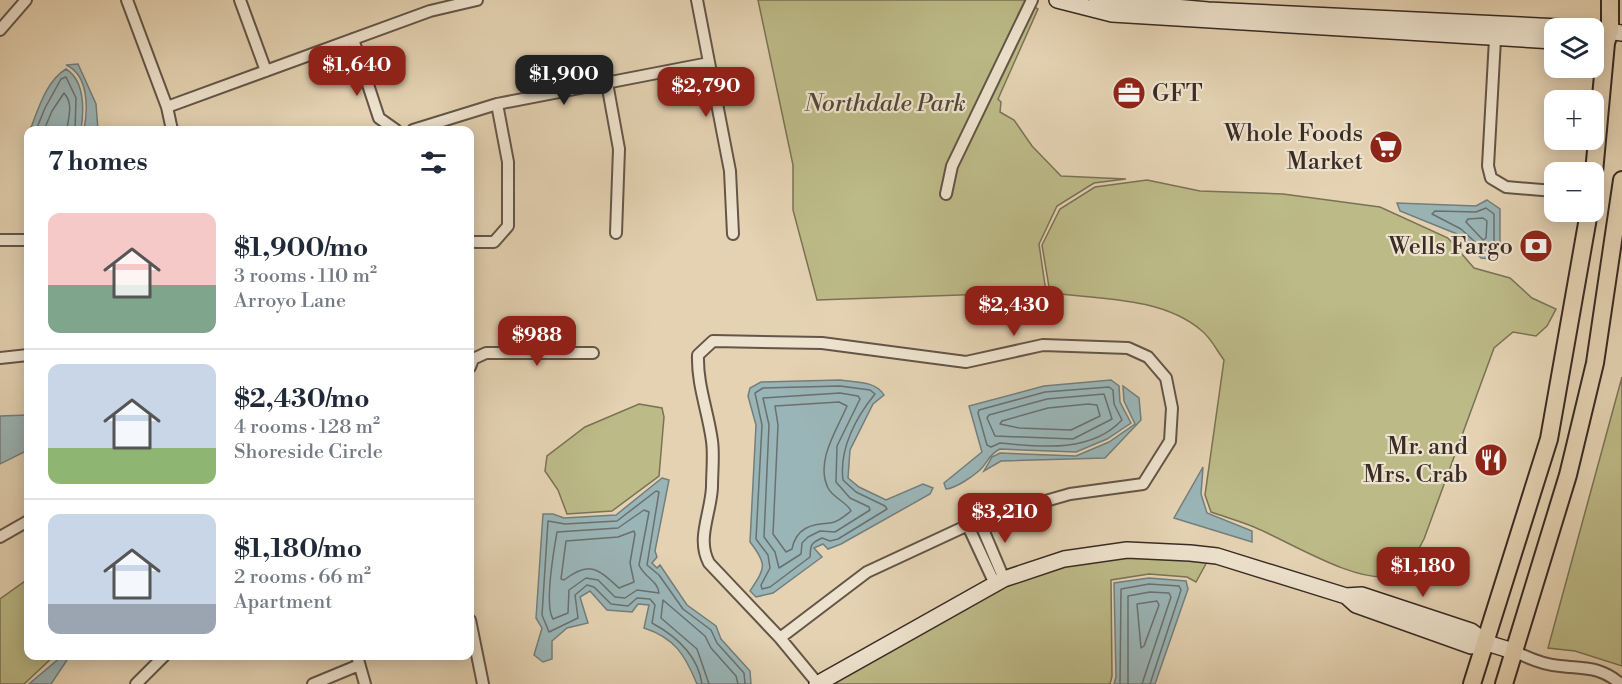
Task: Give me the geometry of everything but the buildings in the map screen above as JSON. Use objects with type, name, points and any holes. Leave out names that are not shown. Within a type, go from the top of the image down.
[{"type":"main road","points":[[1596,162],[1611,38],[1610,0]]},
{"type":"main road","points":[[1504,684],[1516,652],[1568,476],[1594,363],[1622,180]]},
{"type":"main road","points":[[1472,684],[1487,643],[1549,439],[1587,222]]},
{"type":"street","points":[[0,30],[26,0]]},
{"type":"street","points":[[127,0],[167,107],[171,126]]},
{"type":"street","points":[[240,0],[266,71]]},
{"type":"street","points":[[167,107],[430,11],[477,0]]},
{"type":"street","points":[[697,0],[730,171],[733,234]]},
{"type":"street","points":[[946,194],[952,166],[1032,0]]},
{"type":"street","points":[[1057,0],[1112,14],[1208,10]]},
{"type":"street","points":[[1097,0],[1346,23],[1544,33]]},
{"type":"street","points":[[1346,23],[1426,34],[1486,29],[1495,31]]},
{"type":"street","points":[[1495,31],[1488,166],[1491,178],[1506,188],[1544,190]]},
{"type":"street","points":[[353,39],[379,118],[390,126]]},
{"type":"street","points":[[424,126],[464,112],[497,104],[710,63]]},
{"type":"street","points":[[607,83],[619,149],[616,233]]},
{"type":"street","points":[[474,242],[494,242],[508,226],[508,162],[497,104]]},
{"type":"street","points":[[0,240],[24,240]]},
{"type":"street","points":[[780,638],[867,572],[980,520],[1070,494],[1143,484],[1170,441],[1172,408],[1166,378],[1148,357],[1128,348],[1043,345],[966,362],[822,343],[713,342],[698,354],[697,374],[712,442],[711,502],[702,541],[703,552],[709,563],[780,638],[818,684],[999,581],[1064,559],[1127,550],[1190,553],[1235,561],[1346,596],[1356,605],[1471,646],[1487,643],[1516,652],[1536,662],[1559,666],[1589,667],[1611,676],[1621,684]]},
{"type":"street","points":[[474,359],[486,353],[593,353]]},
{"type":"street","points":[[0,358],[24,355]]},
{"type":"street","points":[[980,520],[999,581]]},
{"type":"street","points":[[0,537],[24,523]]},
{"type":"street","points":[[968,526],[999,581]]},
{"type":"street","points":[[474,640],[483,684]]},
{"type":"street","points":[[136,684],[160,660]]},
{"type":"street","points":[[313,684],[358,660],[365,684]]},
{"type":"green space","name":"Northdale Park","points":[[758,0],[1024,0],[1038,9],[998,99],[1001,102],[1000,112],[1014,120],[1032,146],[1061,176],[1126,179],[1094,183],[1057,206],[1039,244],[1046,292],[817,300],[793,210],[793,165]]},
{"type":"green space","points":[[1147,180],[1200,191],[1283,194],[1380,207],[1448,238],[1474,268],[1510,278],[1532,298],[1556,309],[1547,326],[1536,336],[1513,332],[1494,348],[1424,539],[1403,571],[1392,576],[1377,577],[1360,574],[1322,560],[1254,527],[1211,512],[1205,495],[1224,360],[1211,341],[1202,331],[1186,320],[1150,306],[1130,301],[1050,293],[1042,245],[1060,209],[1095,187]]},
{"type":"green space","points":[[1622,377],[1622,666],[1575,651],[1548,648]]},
{"type":"green space","points":[[639,404],[662,408],[664,417],[659,476],[612,511],[567,514],[558,490],[545,471],[547,456],[585,427]]},
{"type":"green space","points":[[1127,555],[1208,560],[1196,582],[1187,577],[1149,574],[1111,580],[1112,676],[1110,684],[827,684],[1005,583],[1065,564]]},
{"type":"green space","points":[[24,582],[24,660],[50,660],[24,684],[0,684],[0,599]]},
{"type":"water","points":[[78,64],[96,104],[98,126],[84,126],[86,103],[83,84],[74,70],[66,65]]},
{"type":"water","points":[[66,69],[77,81],[83,105],[82,126],[32,126],[48,88]]},
{"type":"water","points":[[1487,200],[1500,209],[1500,249],[1490,259],[1481,258],[1457,234],[1400,211],[1397,203],[1476,206]]},
{"type":"water","points":[[840,380],[871,385],[884,395],[873,404],[850,450],[848,478],[859,487],[886,500],[923,484],[933,488],[930,494],[841,544],[828,549],[823,544],[814,548],[822,557],[773,593],[756,597],[750,591],[759,577],[762,562],[750,542],[756,425],[748,396],[750,388],[761,382]]},
{"type":"water","points":[[1111,380],[1119,386],[1120,402],[1131,423],[1107,439],[1076,452],[1000,449],[993,453],[973,476],[946,489],[944,483],[982,452],[969,406],[1044,386]]},
{"type":"water","points":[[1123,386],[1139,398],[1141,420],[1105,458],[1001,461],[984,471],[992,457],[1000,453],[1076,456],[1109,442],[1135,424],[1124,401]]},
{"type":"water","points":[[24,415],[24,452],[0,464],[0,416]]},
{"type":"water","points":[[1203,467],[1201,494],[1207,513],[1252,531],[1252,542],[1174,518]]},
{"type":"water","points":[[662,478],[669,480],[655,551],[657,557],[652,563],[657,568],[660,565],[687,605],[716,626],[721,639],[750,671],[751,684],[697,684],[678,649],[664,637],[644,628],[649,605],[638,604],[632,612],[607,610],[590,591],[580,597],[588,623],[567,628],[552,641],[552,659],[543,662],[534,655],[542,628],[536,618],[543,514],[553,514],[564,518],[616,515]]},
{"type":"water","points":[[1149,578],[1186,581],[1188,589],[1155,684],[1114,684],[1116,677],[1114,583]]},
{"type":"water","points":[[57,660],[67,660],[51,684],[29,684]]},
{"type":"place","name":"GFT","points":[[1129,93]]},
{"type":"place","name":"Whole Foods Market","points":[[1386,147]]},
{"type":"place","name":"Wells Fargo","points":[[1536,246]]},
{"type":"place","name":"Mr. and Mrs. Crab","points":[[1491,460]]}]
